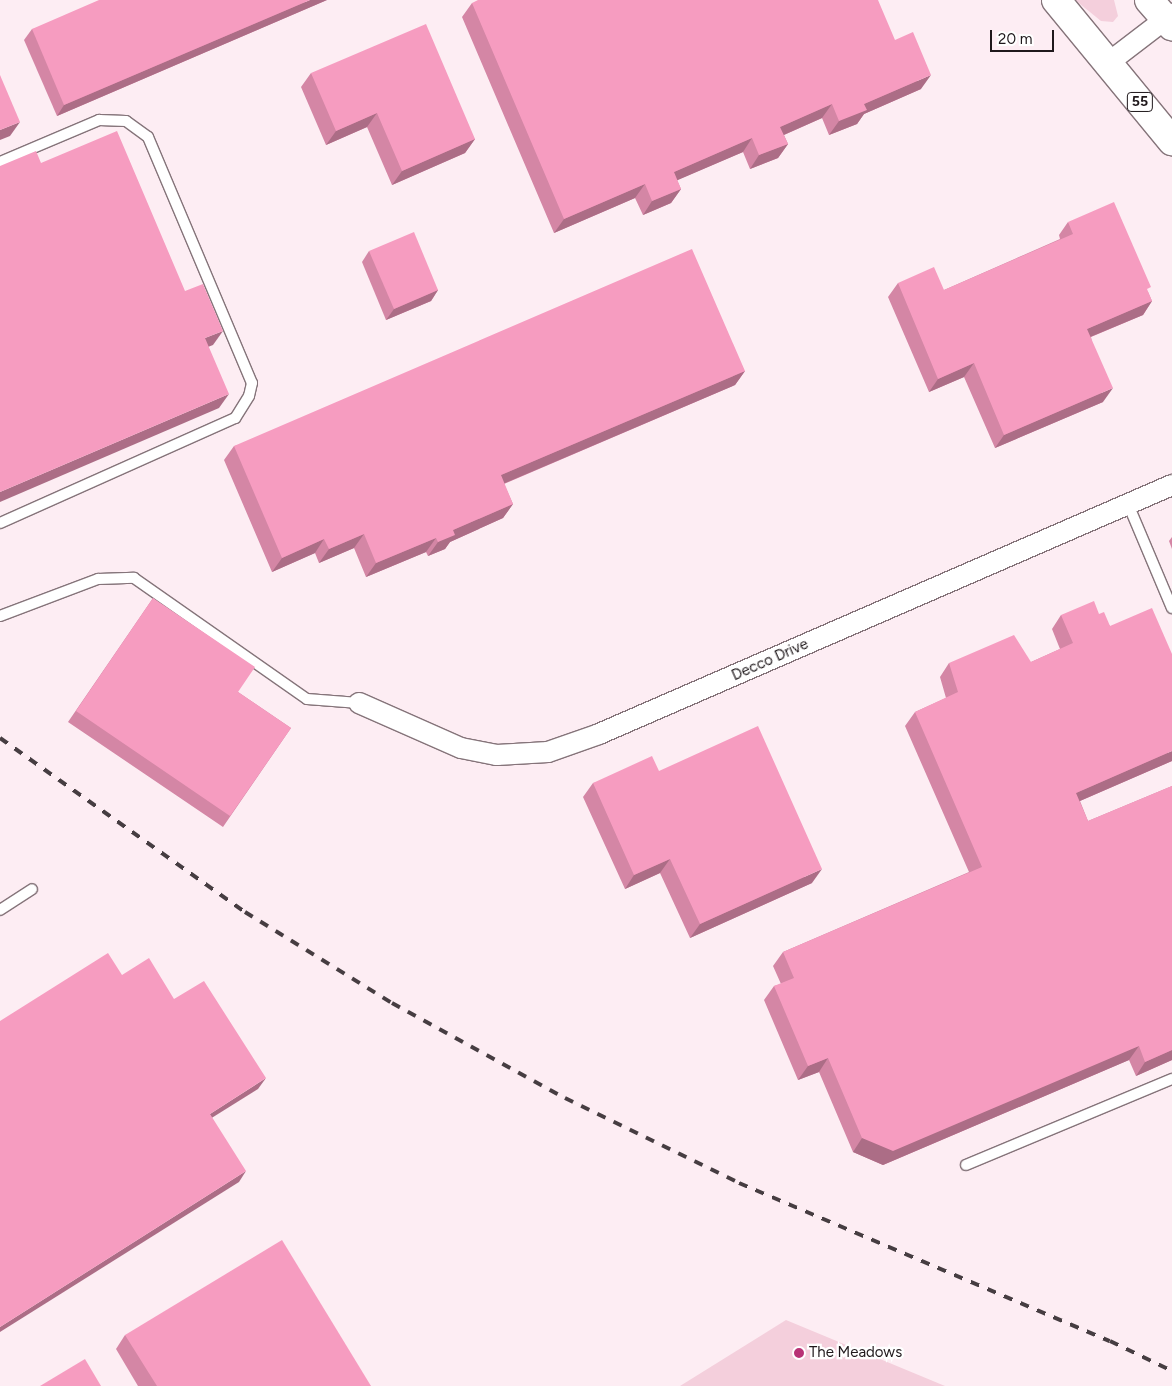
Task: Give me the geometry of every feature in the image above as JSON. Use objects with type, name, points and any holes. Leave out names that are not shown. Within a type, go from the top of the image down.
[{"type":"highway","name":"55","points":[[1056,0],[1172,141]]},
{"type":"street","points":[[1108,63],[1165,15]]},
{"type":"street","name":"Decco Drive","points":[[360,703],[461,748],[497,755],[548,752],[599,734],[1172,485]]},
{"type":"lane","points":[[0,162],[99,120],[126,121],[148,136],[252,384],[249,396],[236,418],[0,523]]},
{"type":"lane","points":[[1128,504],[1172,608]]},
{"type":"lane","points":[[0,616],[98,580],[134,578],[307,700],[360,703]]},
{"type":"lane","points":[[0,910],[32,889]]},
{"type":"lane","points":[[966,1165],[1172,1079]]},
{"type":"shaded area","points":[[1075,0],[1114,0],[1118,16],[1113,22],[1101,21]]},
{"type":"shaded area","name":"The Meadows","points":[[786,1320],[945,1386],[680,1386]]},
{"type":"building","points":[[99,0],[310,0],[64,105],[32,29]]},
{"type":"building","points":[[478,0],[878,0],[895,40],[913,32],[931,75],[864,104],[867,110],[839,121],[832,104],[780,127],[788,144],[759,155],[752,138],[674,172],[681,189],[652,201],[645,184],[564,219],[472,3]]},
{"type":"building","points":[[426,24],[475,139],[402,171],[377,113],[336,131],[311,73]]},
{"type":"building","points":[[0,75],[20,122],[0,130]]},
{"type":"building","points":[[117,131],[185,291],[203,284],[223,331],[205,338],[229,394],[0,492],[0,166],[36,151],[41,163]]},
{"type":"building","points":[[1114,202],[1151,287],[1147,289],[1152,301],[1087,329],[1113,388],[1004,435],[974,363],[938,379],[898,283],[934,267],[944,290],[1073,234],[1068,222]]},
{"type":"building","points":[[414,232],[438,290],[394,309],[369,251]]},
{"type":"building","points":[[692,249],[745,371],[501,475],[513,504],[453,530],[455,535],[438,542],[436,538],[376,563],[364,534],[329,549],[324,539],[282,558],[234,446]]},
{"type":"building","points":[[153,598],[255,667],[238,692],[291,728],[230,816],[76,711]]},
{"type":"building","points":[[1094,601],[1099,614],[1104,612],[1110,626],[1152,608],[1172,654],[1172,751],[1076,793],[1088,821],[1172,786],[1172,1050],[1145,1062],[1139,1046],[893,1151],[862,1138],[828,1058],[808,1066],[774,986],[794,978],[783,952],[982,867],[915,712],[958,692],[949,663],[1014,635],[1031,662],[1073,643],[1061,615]]},
{"type":"building","points":[[758,726],[822,869],[700,924],[670,859],[634,875],[593,783],[652,756],[659,771]]},
{"type":"building","points":[[108,953],[122,975],[149,958],[174,999],[204,981],[266,1078],[210,1114],[246,1171],[0,1327],[0,1021]]},
{"type":"building","points":[[282,1240],[371,1386],[157,1386],[125,1335]]},
{"type":"building","points":[[85,1359],[101,1386],[40,1386]]},
{"type":"railway","points":[[0,738],[245,912],[392,1003],[565,1098],[739,1183],[1110,1341],[1172,1371]]},
{"type":"place","name":"The Meadows","points":[[799,1353]]}]
